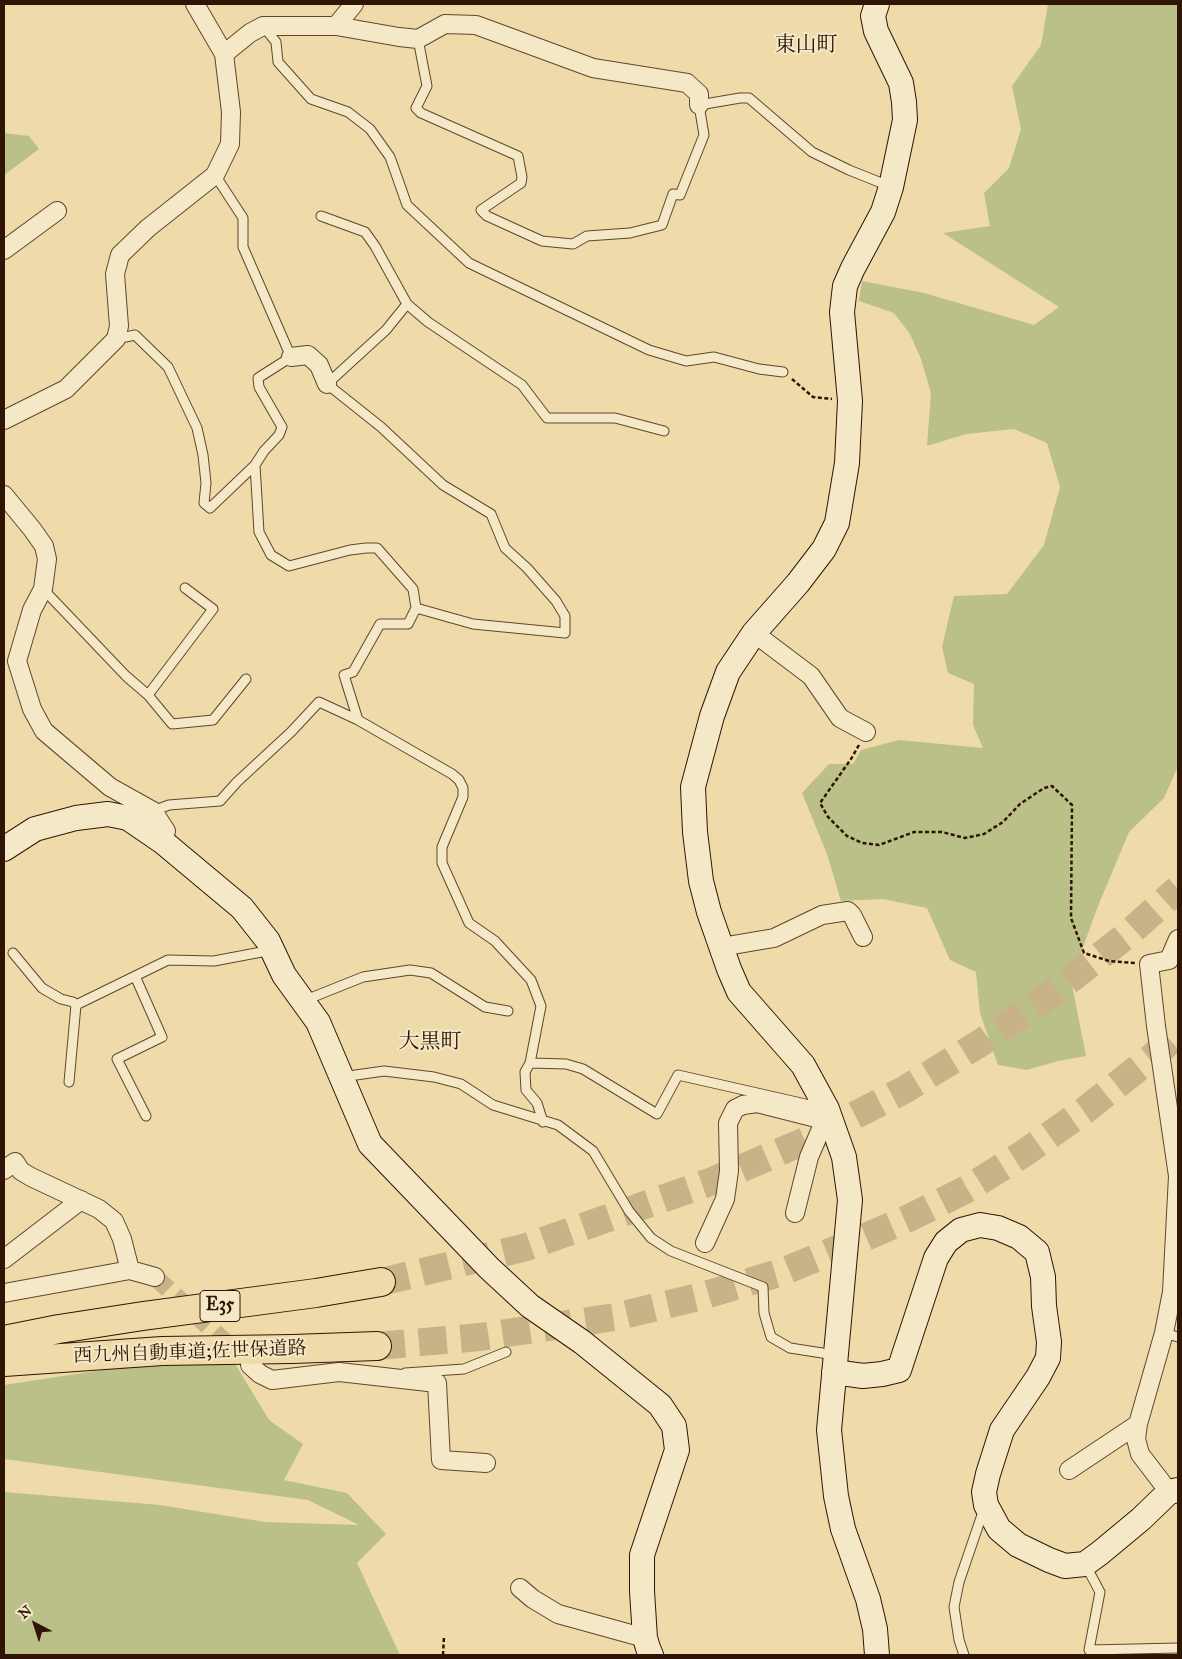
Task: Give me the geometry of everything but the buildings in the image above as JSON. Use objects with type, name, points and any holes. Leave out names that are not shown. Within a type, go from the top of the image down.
[{"type":"highway","name":"西九州自動車道;佐世保道路","points":[[4,1340],[142,1316],[316,1293],[381,1282]]},
{"type":"highway","points":[[4,1330],[59,1329]]},
{"type":"highway","name":"西九州自動車道;佐世保道路","points":[[4,1362],[162,1351],[377,1346]]},
{"type":"highway","points":[[4,1373],[62,1358]]},
{"type":"street","points":[[4,420],[66,389],[116,339],[119,326],[115,274],[120,256],[148,228],[214,174],[230,144],[230,112],[224,54],[195,4]]},
{"type":"street","points":[[336,26],[354,4]]},
{"type":"street","points":[[877,4],[873,16],[876,32],[900,83],[905,120],[891,187],[883,212],[845,286],[842,312],[850,401],[848,463],[838,523],[824,549],[798,583],[754,634],[728,672],[712,716],[693,787],[701,881],[722,947],[740,992],[803,1065],[830,1116],[844,1157],[850,1200],[829,1430],[836,1496],[843,1529],[868,1599],[875,1629],[877,1655]]},
{"type":"street","points":[[224,54],[250,33],[263,26],[336,26],[418,39],[445,24],[476,25],[593,68],[687,83],[698,94],[699,105]]},
{"type":"street","points":[[4,250],[57,211]]},
{"type":"street","points":[[292,357],[308,355],[319,365],[327,384]]},
{"type":"street","points":[[4,495],[44,546],[47,559],[43,589],[32,610],[17,661],[32,709],[44,731],[88,769],[110,787],[153,811],[166,831],[163,842]]},
{"type":"street","points":[[754,634],[811,676],[840,718],[866,732]]},
{"type":"street","points":[[4,849],[35,829],[76,818],[108,814],[128,818],[163,842],[242,908],[268,941],[284,975],[318,1022],[370,1144],[489,1268],[523,1300],[582,1342],[660,1405],[674,1426],[677,1450],[642,1555],[642,1591],[647,1649],[558,1614],[533,1599],[520,1588]]},
{"type":"street","points":[[722,947],[774,938],[822,915],[848,911],[852,915],[862,937]]},
{"type":"street","points":[[834,1364],[863,1376],[899,1370],[936,1258],[946,1242],[961,1230],[980,1225],[998,1228],[1019,1237],[1037,1252],[1044,1277],[1044,1306],[1049,1342],[1048,1358],[1038,1377],[1002,1430],[988,1474],[984,1492],[986,1505],[999,1529],[1018,1544],[1049,1560],[1065,1566],[1085,1564],[1173,1491],[1140,1454],[1136,1439],[1138,1424],[1171,1335],[1178,1176],[1157,1035],[1149,964],[1169,960],[1178,939]]},
{"type":"street","points":[[705,1243],[726,1199],[729,1171],[728,1123],[735,1110],[743,1105],[757,1103],[830,1116]]},
{"type":"street","points":[[795,1213],[809,1157],[821,1128],[830,1116]]},
{"type":"street","points":[[4,1170],[15,1162],[21,1171],[31,1177],[98,1208],[114,1221],[122,1239],[130,1270]]},
{"type":"street","points":[[4,1259],[81,1200]]},
{"type":"street","points":[[4,1293],[130,1270],[155,1277]]},
{"type":"street","points":[[250,1365],[260,1374],[272,1380],[338,1372],[437,1383],[441,1460],[486,1462]]},
{"type":"street","points":[[1069,1470],[1138,1424]]},
{"type":"lane","points":[[263,26],[276,42],[278,62],[311,99],[348,112],[370,129],[390,157],[406,205],[469,264],[649,350],[686,361],[714,357],[759,370],[782,372]]},
{"type":"lane","points":[[418,39],[427,86],[416,108],[421,113],[518,156],[522,177],[521,182],[481,210],[487,216],[542,241],[573,244],[587,236],[630,233],[662,225],[674,194],[680,195],[704,135],[699,105],[740,98],[749,98],[812,152],[891,187]]},
{"type":"lane","points":[[116,339],[135,335],[168,367],[196,428],[203,455],[206,483],[204,502],[210,508],[255,465],[264,451],[280,436],[282,427],[259,387],[258,378],[292,357],[244,247],[243,218],[214,174]]},
{"type":"lane","points":[[321,216],[365,232],[375,246],[407,304],[428,322],[522,385],[547,418],[615,418],[664,431]]},
{"type":"lane","points":[[407,304],[386,330],[327,384],[381,427],[443,485],[491,514],[505,548],[527,568],[556,601],[565,616],[565,633],[473,624],[416,608]]},
{"type":"lane","points":[[255,465],[259,532],[271,555],[289,566],[350,550],[377,548],[413,589],[416,608],[408,624],[380,624],[353,672],[344,675],[358,720]]},
{"type":"lane","points":[[148,695],[213,609],[185,588]]},
{"type":"lane","points":[[43,589],[126,676],[148,695],[172,724],[213,720],[246,679]]},
{"type":"lane","points":[[153,811],[168,805],[220,801],[237,782],[292,732],[319,702],[358,720],[452,774],[459,780],[463,788],[463,797],[442,847],[442,863],[469,923],[496,942],[531,980],[541,1006],[530,1063],[525,1072],[526,1090],[537,1103],[543,1122]]},
{"type":"lane","points":[[76,1005],[168,960],[214,961],[272,950]]},
{"type":"lane","points":[[13,953],[42,988],[76,1005]]},
{"type":"lane","points":[[303,1001],[364,977],[410,970],[431,973],[485,1007],[508,1011]]},
{"type":"lane","points":[[135,976],[162,1037],[117,1059],[146,1116]]},
{"type":"lane","points":[[69,1082],[76,1005]]},
{"type":"lane","points":[[530,1063],[566,1064],[583,1068],[657,1114],[678,1075],[830,1116]]},
{"type":"lane","points":[[342,1077],[384,1071],[434,1077],[461,1084],[493,1105],[543,1122],[558,1125],[594,1151],[628,1211],[651,1238],[670,1251],[763,1287],[764,1313],[771,1338],[790,1348],[834,1364]]},
{"type":"lane","points":[[380,1377],[408,1372],[464,1369],[506,1352]]},
{"type":"lane","points":[[964,1655],[959,1640],[954,1607],[959,1582],[980,1517],[986,1505]]},
{"type":"lane","points":[[1085,1564],[1100,1592],[1089,1650],[1178,1648]]},
{"type":"path","points":[[782,372],[813,397],[850,401]]},
{"type":"path","points":[[866,732],[851,759],[820,803],[828,817],[847,836],[862,843],[879,845],[914,832],[942,832],[965,838],[984,834],[1003,822],[1020,804],[1044,788],[1052,786],[1072,806],[1071,918],[1084,953],[1109,961],[1149,964]]},
{"type":"path","points":[[443,1655],[444,1636]]},
{"type":"green space","points":[[1048,4],[1178,4],[1178,766],[1164,798],[1129,832],[1098,906],[1071,980],[1086,1056],[1058,1061],[1027,1070],[998,1065],[980,1013],[976,972],[950,960],[927,908],[883,899],[841,901],[827,854],[802,793],[829,764],[853,764],[861,750],[899,740],[983,748],[973,725],[974,684],[948,673],[942,647],[954,596],[1007,594],[1044,545],[1060,487],[1047,443],[1014,429],[966,434],[927,446],[931,393],[921,359],[910,334],[894,313],[859,301],[862,281],[924,293],[1034,325],[1059,307],[943,233],[990,226],[984,193],[1009,168],[1021,129],[1012,86],[1041,45]]},
{"type":"green space","points":[[4,133],[29,136],[39,149],[4,175]]},
{"type":"green space","points":[[234,1362],[269,1420],[303,1444],[284,1480],[347,1493],[386,1534],[357,1563],[400,1655],[4,1655],[4,1492],[160,1505],[265,1522],[359,1525],[308,1500],[4,1459],[4,1385],[122,1367]]},
{"type":"tunnel","points":[[381,1282],[523,1248],[710,1182],[805,1141],[904,1090],[982,1042],[1058,989],[1127,935],[1178,889]]},
{"type":"tunnel","points":[[377,1346],[480,1337],[615,1317],[699,1297],[782,1272],[909,1218],[967,1189],[1023,1154],[1084,1111],[1178,1034]]},
{"type":"tunnel","points":[[155,1277],[237,1353]]},
{"type":"district","name":"東山町","points":[[806,46]]},
{"type":"district","name":"大黒町","points":[[430,1043]]}]
